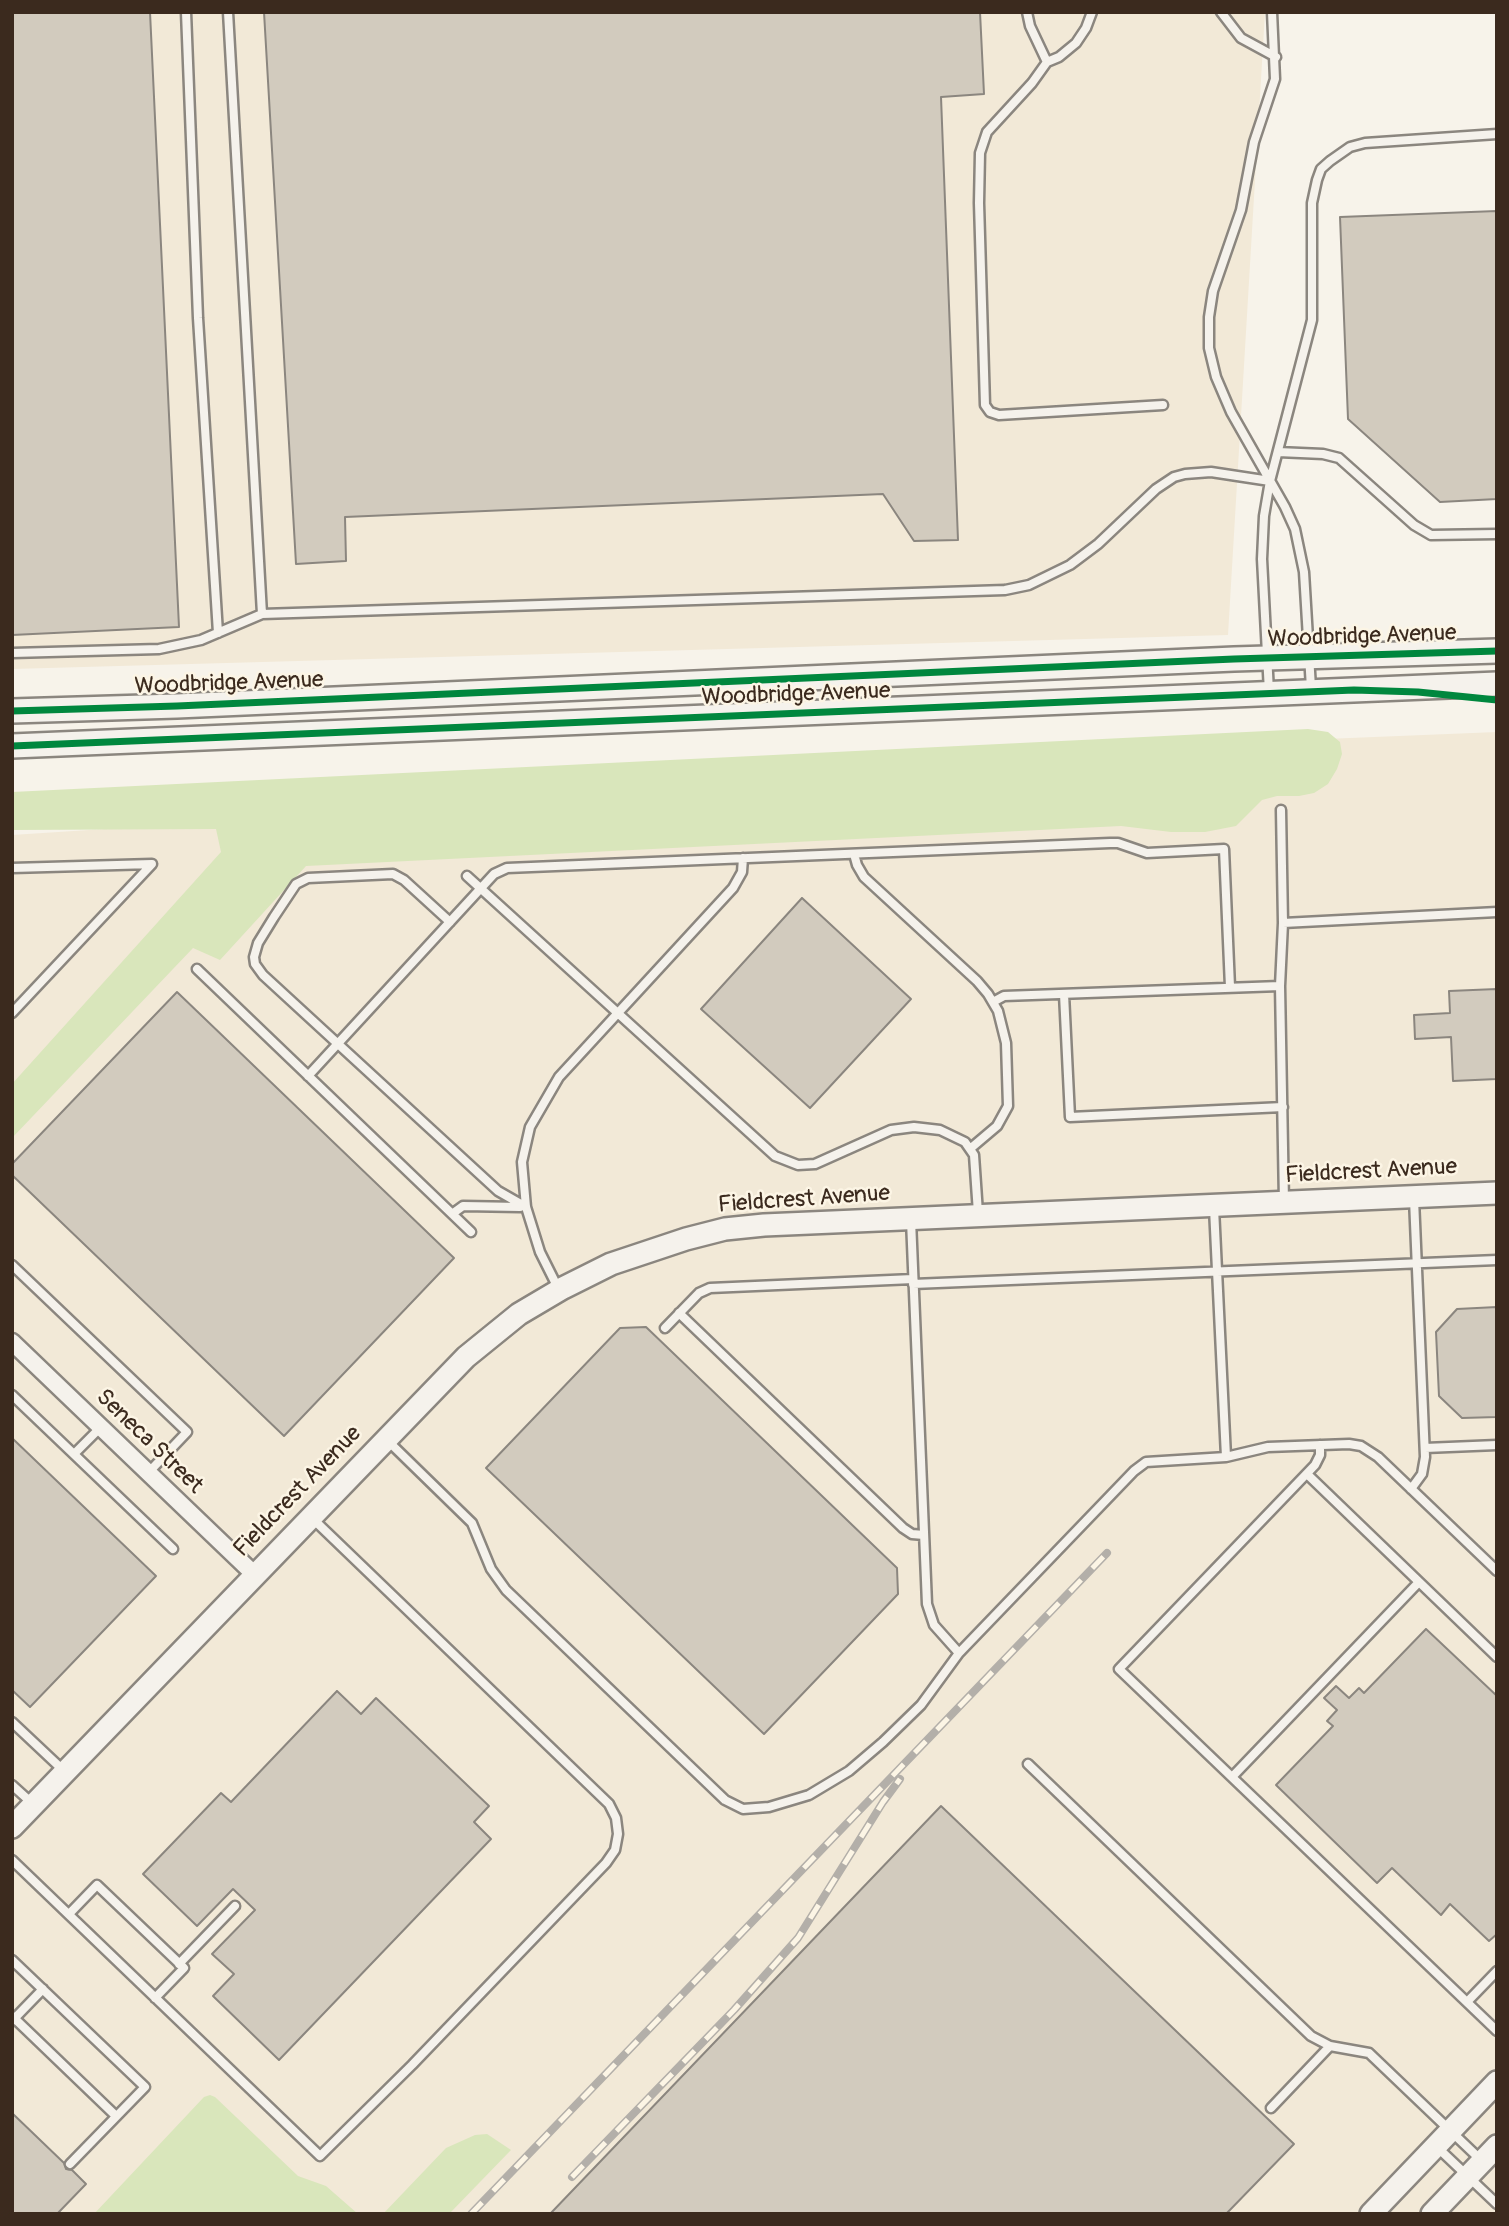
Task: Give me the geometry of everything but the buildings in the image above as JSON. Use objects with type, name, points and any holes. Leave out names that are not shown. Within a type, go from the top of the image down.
[{"type":"main road","name":"Woodbridge Avenue","points":[[12,711],[1267,659],[1497,652]]},
{"type":"main road","name":"Woodbridge Avenue","points":[[12,746],[1497,684]]},
{"type":"main road","points":[[1354,690],[1444,694],[1497,700]]},
{"type":"street","name":"Fieldcrest Avenue","points":[[12,1827],[478,1346],[519,1314],[559,1290],[629,1257],[725,1229],[777,1224],[1497,1193]]},
{"type":"street","name":"Seneca Street","points":[[12,1342],[255,1575]]},
{"type":"street","points":[[1371,2214],[1497,2082]]},
{"type":"street","points":[[1432,2214],[1482,2161]]},
{"type":"lane","points":[[186,12],[198,318],[218,633]]},
{"type":"lane","points":[[228,12],[262,614]]},
{"type":"lane","points":[[1027,12],[1030,26],[1047,62]]},
{"type":"lane","points":[[1092,12],[1076,43],[1059,57],[1047,62],[988,132],[981,153],[979,203],[985,405],[990,412],[999,415],[1163,405]]},
{"type":"lane","points":[[1222,12],[1241,38],[1276,57]]},
{"type":"lane","points":[[1272,12],[1276,57],[1273,92],[1254,142],[1241,210],[1213,291],[1209,317],[1209,348],[1216,377],[1242,434],[1290,517],[1299,544],[1305,583],[1311,692]]},
{"type":"lane","points":[[1269,694],[1262,537],[1270,481],[1312,320],[1312,203],[1321,169],[1339,154],[1365,143],[1497,134]]},
{"type":"lane","points":[[1278,452],[1323,454],[1339,458],[1414,525],[1431,535],[1497,534]]},
{"type":"lane","points":[[12,653],[159,649],[201,640],[262,614],[1005,590],[1029,585],[1070,565],[1098,544],[1156,489],[1174,477],[1210,472],[1270,481]]},
{"type":"lane","points":[[1281,810],[1283,923],[1280,986],[1284,1202]]},
{"type":"lane","points":[[308,1076],[481,888],[502,869],[1118,843],[1147,853],[1224,849],[1230,987]]},
{"type":"lane","points":[[854,854],[864,877],[977,981],[993,1002],[1005,1035],[1009,1099],[1002,1119],[971,1148]]},
{"type":"lane","points":[[559,1290],[540,1252],[526,1207],[522,1162],[534,1118],[559,1077],[733,888],[742,872],[743,858]]},
{"type":"lane","points":[[12,869],[152,864],[12,1013]]},
{"type":"lane","points":[[450,922],[404,880],[393,874],[315,876],[296,884],[258,943],[255,964],[262,975],[498,1191],[526,1207]]},
{"type":"lane","points":[[467,876],[763,1147],[782,1160],[798,1165],[815,1164],[879,1134],[914,1127],[950,1133],[971,1148],[975,1161],[978,1215]]},
{"type":"lane","points":[[1283,923],[1497,912]]},
{"type":"lane","points":[[197,969],[471,1232]]},
{"type":"lane","points":[[993,1002],[1004,996],[1280,986]]},
{"type":"lane","points":[[1064,994],[1070,1117],[1283,1107]]},
{"type":"lane","points":[[1411,1489],[1424,1469],[1425,1448],[1413,1197]]},
{"type":"lane","points":[[1214,1205],[1226,1457]]},
{"type":"lane","points":[[452,1214],[463,1206],[526,1207]]},
{"type":"lane","points":[[911,1218],[928,1612],[934,1625],[959,1653]]},
{"type":"lane","points":[[665,1328],[699,1293],[718,1287],[1217,1272],[1497,1260]]},
{"type":"lane","points":[[12,1265],[187,1432],[148,1473]]},
{"type":"lane","points":[[680,1314],[903,1528],[912,1534],[924,1535]]},
{"type":"lane","points":[[12,1395],[173,1549]]},
{"type":"lane","points":[[74,1454],[101,1427]]},
{"type":"lane","points":[[385,1439],[472,1523],[491,1569],[506,1590],[725,1800],[737,1807],[753,1810],[796,1800],[841,1776],[912,1715],[959,1653],[1146,1462],[1226,1457],[1268,1447],[1349,1444],[1361,1446],[1373,1453],[1497,1572]]},
{"type":"lane","points":[[1320,1445],[1318,1460],[1307,1474],[1119,1669],[1497,2031]]},
{"type":"lane","points":[[1425,1448],[1497,1445]]},
{"type":"lane","points":[[1307,1474],[1497,1657]]},
{"type":"lane","points":[[12,1860],[320,2156],[412,2065],[606,1863],[617,1842],[616,1818],[604,1798],[311,1517]]},
{"type":"lane","points":[[1232,1777],[1419,1582]]},
{"type":"lane","points":[[12,1722],[65,1773]]},
{"type":"lane","points":[[1028,1764],[1311,2036],[1330,2046],[1369,2053],[1443,2138],[1482,2161],[1497,2204]]},
{"type":"lane","points":[[12,1785],[34,1805]]},
{"type":"lane","points":[[69,1914],[97,1885],[184,1968],[155,1998]]},
{"type":"lane","points":[[179,1964],[236,1906]]},
{"type":"lane","points":[[12,1960],[145,2087],[70,2164]]},
{"type":"lane","points":[[1467,2002],[1497,1971]]},
{"type":"lane","points":[[43,1990],[13,2019],[116,2116]]},
{"type":"lane","points":[[1271,2108],[1330,2046]]},
{"type":"lane","points":[[1443,2138],[1482,2161]]},
{"type":"shaded area","points":[[12,12],[1265,12],[1228,635],[12,669]]},
{"type":"shaded area","points":[[1497,732],[1497,2214],[12,2214],[12,835],[197,823],[196,785]]},
{"type":"green space","points":[[1308,729],[1328,732],[1340,742],[1342,754],[1328,784],[1314,793],[1262,800],[1236,826],[1205,832],[1171,832],[1121,826],[306,866],[220,960],[193,948],[12,1138],[12,1084],[221,852],[216,829],[12,830],[12,792]]},
{"type":"green space","points":[[210,2095],[298,2176],[326,2186],[358,2214],[94,2214],[204,2097]]},
{"type":"green space","points":[[487,2134],[511,2150],[449,2214],[383,2214],[446,2148],[475,2135]]},
{"type":"railway","points":[[471,2214],[1107,1553]]},
{"type":"railway","points":[[572,2177],[734,2010],[798,1938],[900,1779]]},
{"type":"cycle path","points":[[12,711],[1234,659],[1497,651]]},
{"type":"cycle path","points":[[12,746],[1354,690],[1418,692],[1497,700]]}]
